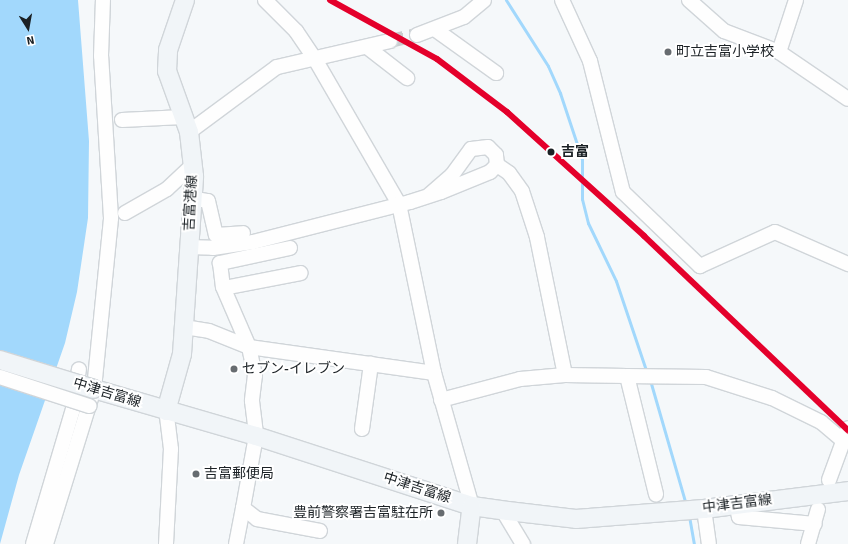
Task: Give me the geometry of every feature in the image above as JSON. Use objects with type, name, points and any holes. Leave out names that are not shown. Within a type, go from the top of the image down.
[{"type":"main road","name":"吉富港線","points":[[166,412],[182,354],[192,198],[193,165],[186,124],[174,96],[167,64],[172,32],[185,0]]},
{"type":"main road","name":"中津吉富線","points":[[0,360],[91,397],[166,412],[256,436],[472,506],[576,519],[704,509],[848,491]]},
{"type":"main road","points":[[467,544],[472,506]]},
{"type":"street","points":[[46,544],[91,397],[111,218],[101,56],[103,0]]},
{"type":"street","points":[[265,0],[296,31],[315,59],[399,204],[434,373],[472,506]]},
{"type":"street","points":[[418,35],[436,30],[464,17],[484,0]]},
{"type":"street","points":[[562,0],[590,61],[622,192],[700,266],[775,232],[848,264]]},
{"type":"street","points":[[689,0],[724,31],[779,52],[848,99]]},
{"type":"street","points":[[779,52],[796,0]]},
{"type":"street","points":[[436,30],[496,73]]},
{"type":"street","points":[[122,120],[186,124],[271,70],[390,41]]},
{"type":"street","points":[[367,47],[407,78]]},
{"type":"street","points":[[429,195],[476,147],[493,150],[497,165],[515,180],[535,231],[565,376]]},
{"type":"street","points":[[125,213],[167,189],[193,165]]},
{"type":"street","points":[[189,248],[213,248],[253,242],[298,228],[399,204],[429,195],[483,175],[497,165]]},
{"type":"street","points":[[192,198],[208,201],[216,235],[243,233]]},
{"type":"street","points":[[236,544],[256,436],[252,401],[256,375],[249,347],[224,288],[220,263],[290,248]]},
{"type":"street","points":[[224,288],[301,273]]},
{"type":"street","points":[[184,328],[209,331],[249,347],[434,373]]},
{"type":"street","points":[[362,429],[371,364]]},
{"type":"street","points":[[33,544],[69,424],[79,369]]},
{"type":"street","points":[[441,400],[520,379],[565,376],[706,377],[772,398],[846,434],[829,480]]},
{"type":"street","points":[[627,376],[656,494]]},
{"type":"street","points":[[0,378],[91,397]]},
{"type":"street","points":[[166,412],[171,450],[166,544]]},
{"type":"street","points":[[736,504],[739,517],[815,524]]},
{"type":"street","points":[[243,508],[257,518],[320,531]]},
{"type":"street","points":[[704,509],[709,544]]},
{"type":"street","points":[[808,544],[815,524],[818,509]]},
{"type":"street","points":[[503,510],[523,544]]},
{"type":"water","points":[[0,0],[78,0],[89,141],[88,218],[77,292],[65,343],[19,475],[0,544]]},
{"type":"waterway","points":[[506,0],[548,66],[560,93],[582,159],[582,199],[588,223],[616,281],[647,373]]},
{"type":"waterway","points":[[650,380],[686,505]]},
{"type":"waterway","points":[[689,516],[694,544]]},
{"type":"tunnel","points":[[390,41],[417,35]]},
{"type":"transit line","points":[[330,0],[437,59],[507,112],[644,236],[848,430]]},
{"type":"place","name":"町立吉富小学校","points":[[668,52]]},
{"type":"place","name":"吉富","points":[[551,152]]},
{"type":"place","name":"セブン-イレブン","points":[[234,369]]},
{"type":"place","name":"吉富郵便局","points":[[196,474]]},
{"type":"place","name":"豊前警察署吉富駐在所","points":[[441,513]]}]
